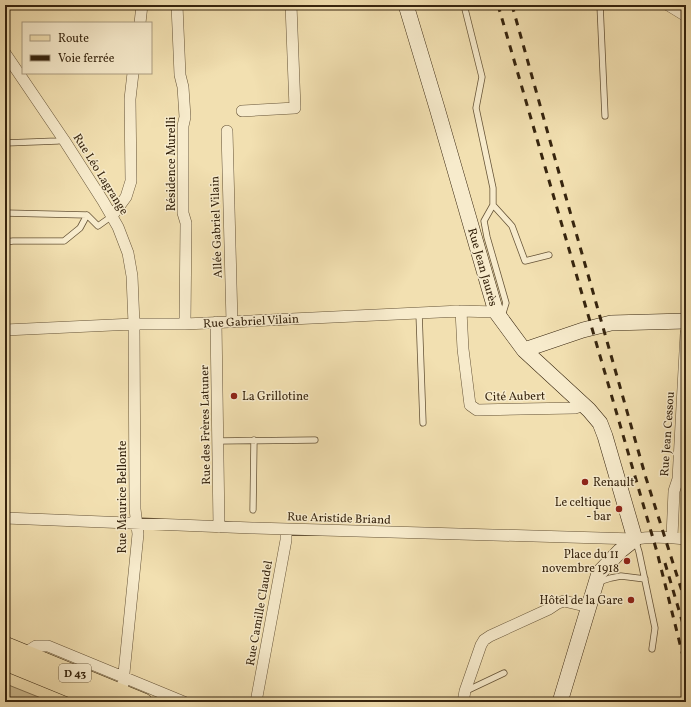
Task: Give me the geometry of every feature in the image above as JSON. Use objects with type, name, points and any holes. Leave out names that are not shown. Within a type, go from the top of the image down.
[{"type":"main road","name":"Rue Jean Jaurès","points":[[406,5],[499,315],[524,350],[598,419],[603,428],[635,539]]},
{"type":"main road","points":[[524,350],[583,330],[612,323],[686,321]]},
{"type":"main road","points":[[560,702],[599,573],[620,551],[635,539]]},
{"type":"main road","name":"D 43","points":[[5,645],[123,691],[144,702]]},
{"type":"main road","name":"D 43","points":[[5,662],[102,702]]},
{"type":"street","points":[[140,22],[142,5]]},
{"type":"street","name":"Résidence Murelli","points":[[177,5],[180,74],[184,87],[185,117],[182,126],[183,213],[186,223],[185,324]]},
{"type":"street","points":[[242,111],[295,108],[291,5]]},
{"type":"street","points":[[668,5],[686,16]]},
{"type":"street","name":"Rue Léo Lagrange","points":[[5,53],[64,140],[103,201],[121,233],[128,253],[132,276],[134,324]]},
{"type":"street","points":[[112,216],[126,197],[131,181],[130,99],[133,74]]},
{"type":"street","name":"Allée Gabriel Vilain","points":[[227,131],[232,322]]},
{"type":"street","name":"Rue Gabriel Vilain","points":[[5,330],[134,324],[185,324],[461,311],[499,315]]},
{"type":"street","name":"Cité Aubert","points":[[461,311],[463,349],[470,405],[477,410],[575,408],[584,405]]},
{"type":"street","name":"Rue des Frères Latuner","points":[[216,322],[219,527]]},
{"type":"street","name":"Rue Maurice Bellonte","points":[[123,691],[138,534],[135,509],[134,324]]},
{"type":"street","name":"Rue Jean Cessou","points":[[672,537],[674,490],[678,479],[686,333]]},
{"type":"street","name":"Rue Aristide Briand","points":[[5,518],[219,527],[635,539],[644,537],[672,537],[686,539]]},
{"type":"street","name":"Rue Camille Claudel","points":[[256,702],[286,540],[286,529]]},
{"type":"street","points":[[464,697],[484,640],[549,609],[558,602],[564,601],[589,607]]},
{"type":"street","points":[[123,691],[184,702]]},
{"type":"lane","points":[[464,5],[482,77],[476,108],[494,188],[493,205],[484,221],[487,237],[506,303],[499,315]]},
{"type":"lane","points":[[600,5],[605,116]]},
{"type":"lane","points":[[5,143],[64,140]]},
{"type":"lane","points":[[493,205],[512,226],[525,261],[549,255]]},
{"type":"lane","points":[[5,213],[87,215],[98,226],[112,216]]},
{"type":"lane","points":[[5,242],[64,241],[80,228],[87,215]]},
{"type":"lane","points":[[419,313],[423,423]]},
{"type":"lane","points":[[253,510],[254,440]]},
{"type":"lane","points":[[218,441],[315,440]]},
{"type":"lane","points":[[635,539],[655,628],[652,649]]},
{"type":"lane","points":[[596,582],[621,576],[645,579]]},
{"type":"lane","points":[[464,697],[504,673]]},
{"type":"shaded area","points":[[5,683],[6,684],[51,702],[5,702]]},
{"type":"railway","points":[[498,5],[657,552],[686,668]]},
{"type":"railway","points":[[512,5],[646,478],[686,604]]},
{"type":"railway","points":[[665,563],[686,634]]},
{"type":"place","name":"La Grillotine","points":[[234,396]]},
{"type":"place","name":"Renault","points":[[585,482]]},
{"type":"place","name":"Le celtique - bar","points":[[619,509]]},
{"type":"place","name":"Place du 11 novembre 1918","points":[[627,561]]},
{"type":"place","name":"Hôtel de la Gare","points":[[631,600]]}]
